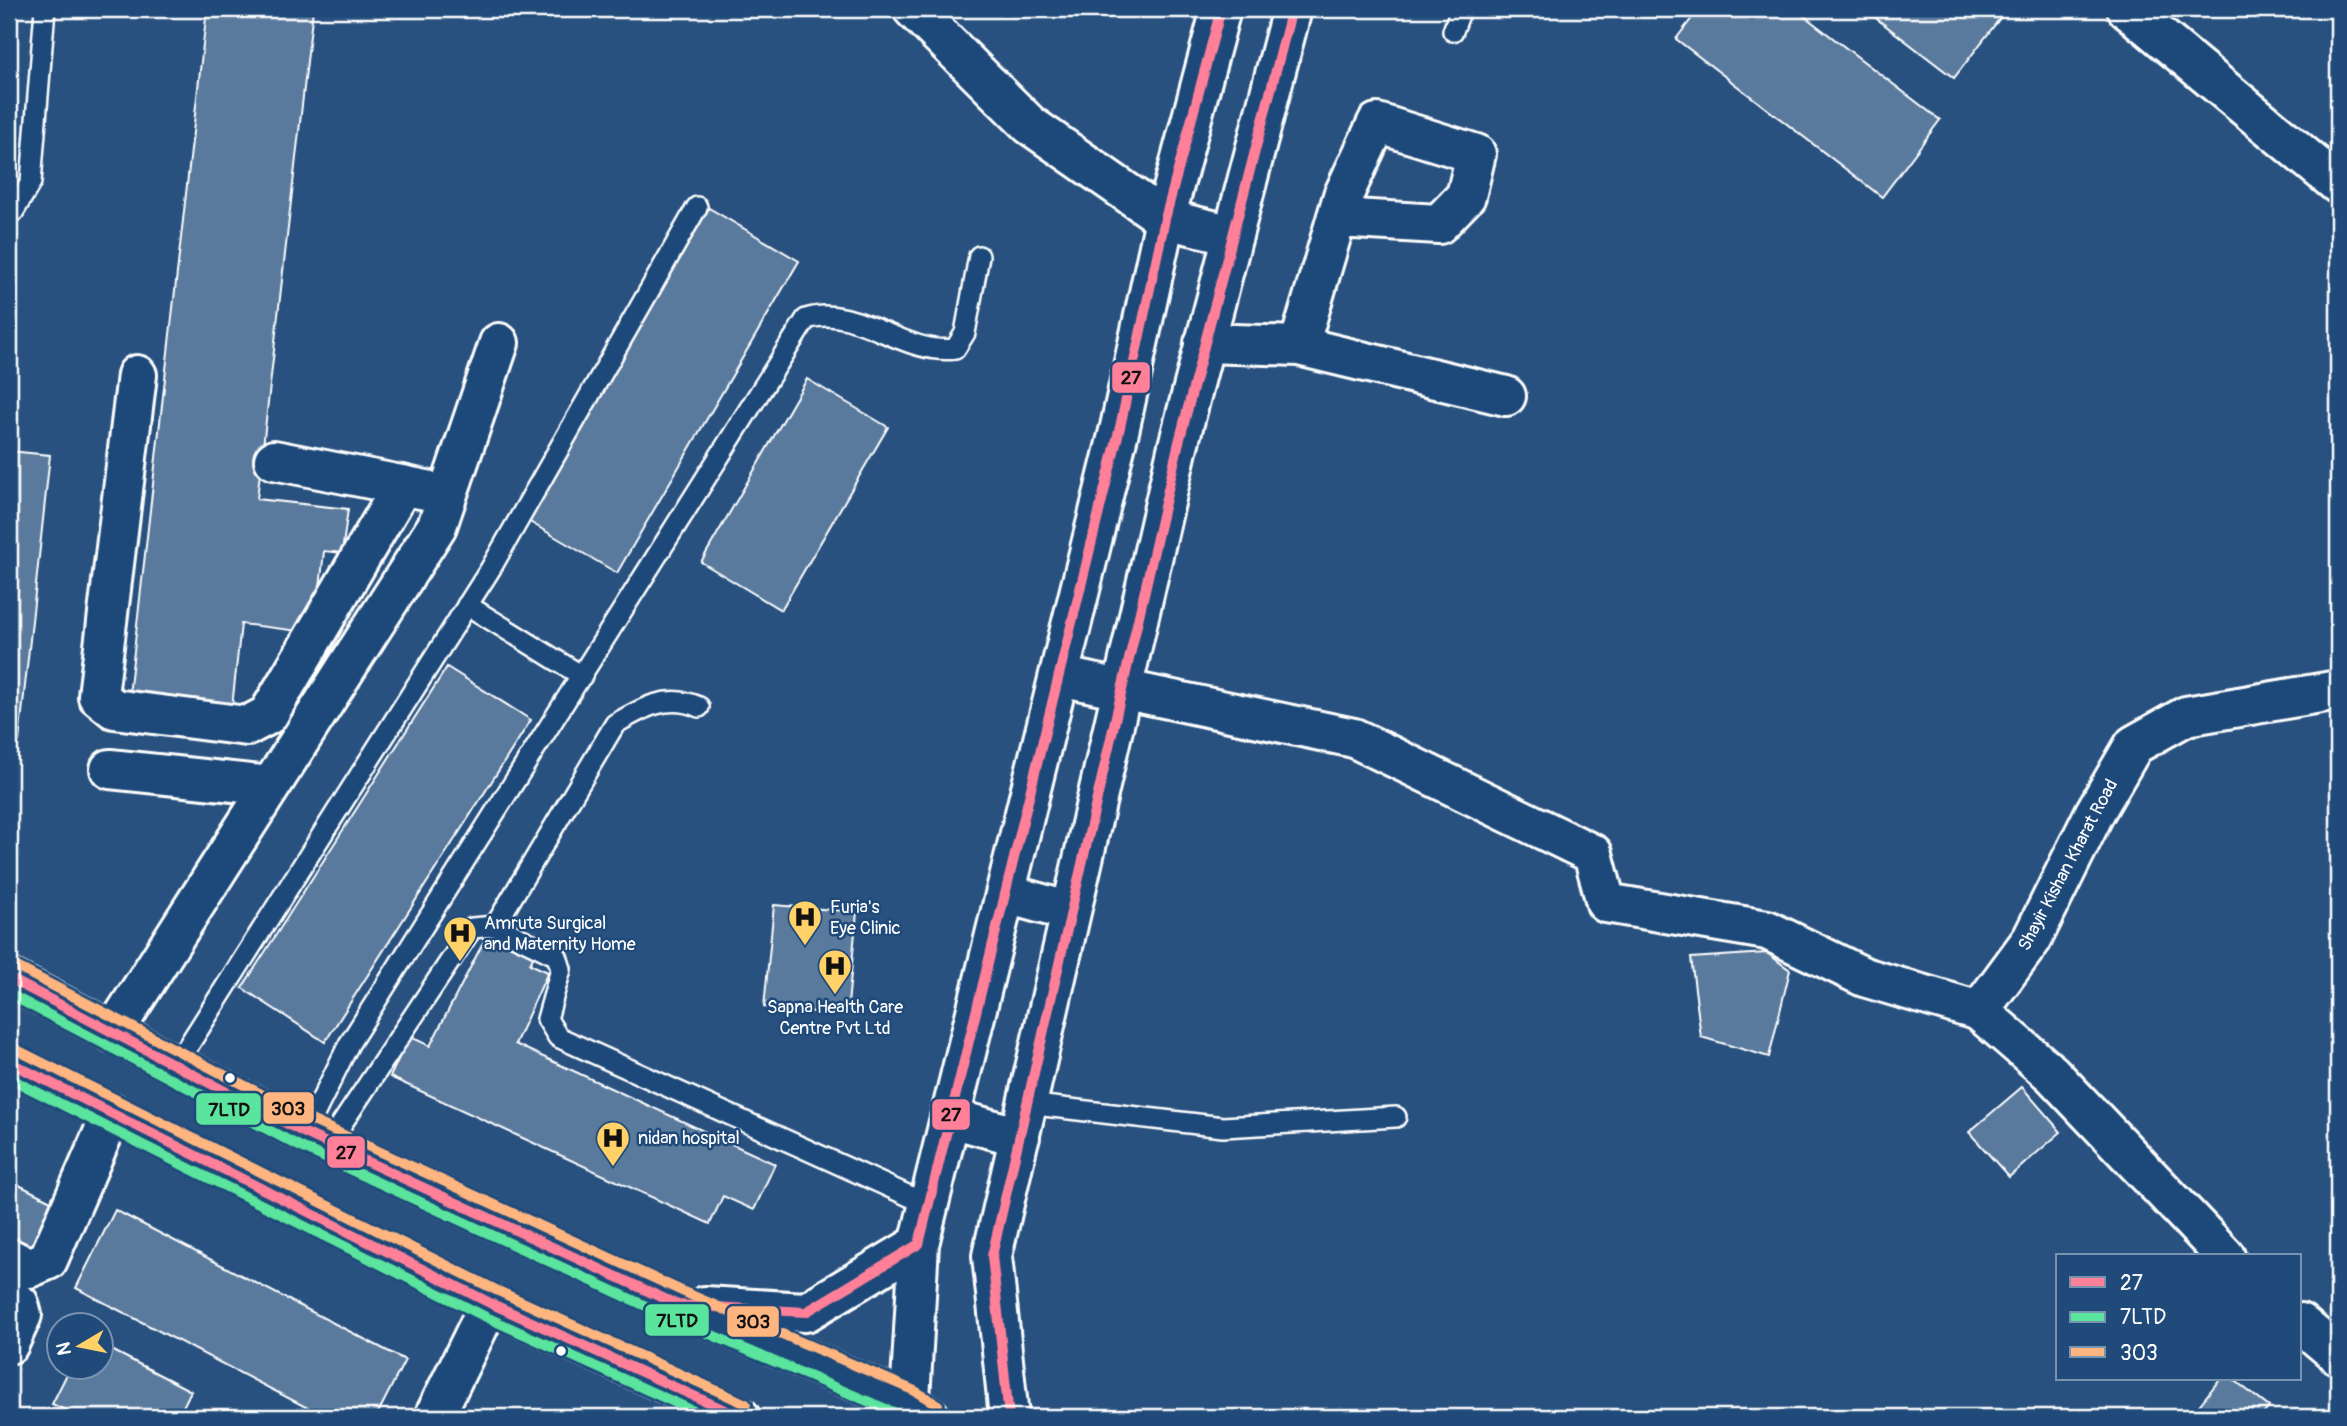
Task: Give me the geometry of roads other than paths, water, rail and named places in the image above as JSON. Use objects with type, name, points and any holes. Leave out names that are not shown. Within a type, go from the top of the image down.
[{"type":"street","points":[[913,9],[1030,125],[1165,219],[1233,235]]},
{"type":"street","points":[[9,978],[317,1138],[917,1413],[919,1244],[1120,426],[1165,219],[1221,9]]},
{"type":"street","points":[[1009,1417],[992,1256],[1178,446],[1292,9]]},
{"type":"street","points":[[2127,9],[2338,184]]},
{"type":"street","points":[[1299,346],[1337,218]]},
{"type":"street","points":[[113,1033],[437,526],[445,494],[499,343]]},
{"type":"street","points":[[1204,343],[1299,346],[1506,396]]},
{"type":"street","points":[[136,375],[98,696],[114,709],[247,726],[268,715],[403,485]]},
{"type":"street","points":[[1120,426],[1178,446]]},
{"type":"street","points":[[274,460],[445,494]]},
{"type":"street","points":[[1059,676],[1354,738],[1593,854],[1606,902],[1767,930],[1864,977],[1979,1011],[2052,1074],[2223,1254]]},
{"type":"street","name":"Shayir Kishan Kharat Road","points":[[1979,1011],[2032,939],[2059,881],[2134,745],[2186,716],[2338,690]]},
{"type":"street","points":[[110,769],[271,786]]},
{"type":"street","points":[[1007,894],[1071,912]]},
{"type":"street","points":[[9,1062],[693,1408],[740,1417]]},
{"type":"street","points":[[9,1258],[29,1268],[48,1260],[112,1113]]},
{"type":"street","points":[[951,1118],[1023,1120]]},
{"type":"street","points":[[678,1305],[806,1312],[919,1244]]},
{"type":"street","points":[[9,1299],[19,1304],[22,1315],[9,1344]]},
{"type":"street","points":[[434,1417],[490,1303]]},
{"type":"street","points":[[2302,1325],[2338,1355]]},
{"type":"lane","points":[[9,212],[14,211],[31,182],[45,9]]},
{"type":"lane","points":[[1453,31],[1461,9]]},
{"type":"lane","points":[[176,1065],[467,605],[697,207]]},
{"type":"lane","points":[[317,1138],[349,1044],[806,319],[825,313],[935,352],[955,349],[965,333],[978,256]]},
{"type":"lane","points":[[467,605],[582,676]]},
{"type":"lane","points":[[495,926],[615,724],[640,710],[680,699],[699,707]]},
{"type":"lane","points":[[317,1138],[472,928],[495,926],[557,956],[561,969],[547,1019],[558,1037],[929,1205]]},
{"type":"lane","points":[[1023,1120],[1223,1127],[1396,1117]]},
{"type":"place","name":"Furia's Eye Clinic","points":[[805,947]]},
{"type":"place","name":"Amruta Surgical and Maternity Home","points":[[460,963]]},
{"type":"place","name":"Sapna Health Care Centre Pvt Ltd","points":[[835,996]]},
{"type":"place","name":"nidan hospital","points":[[613,1168]]}]
